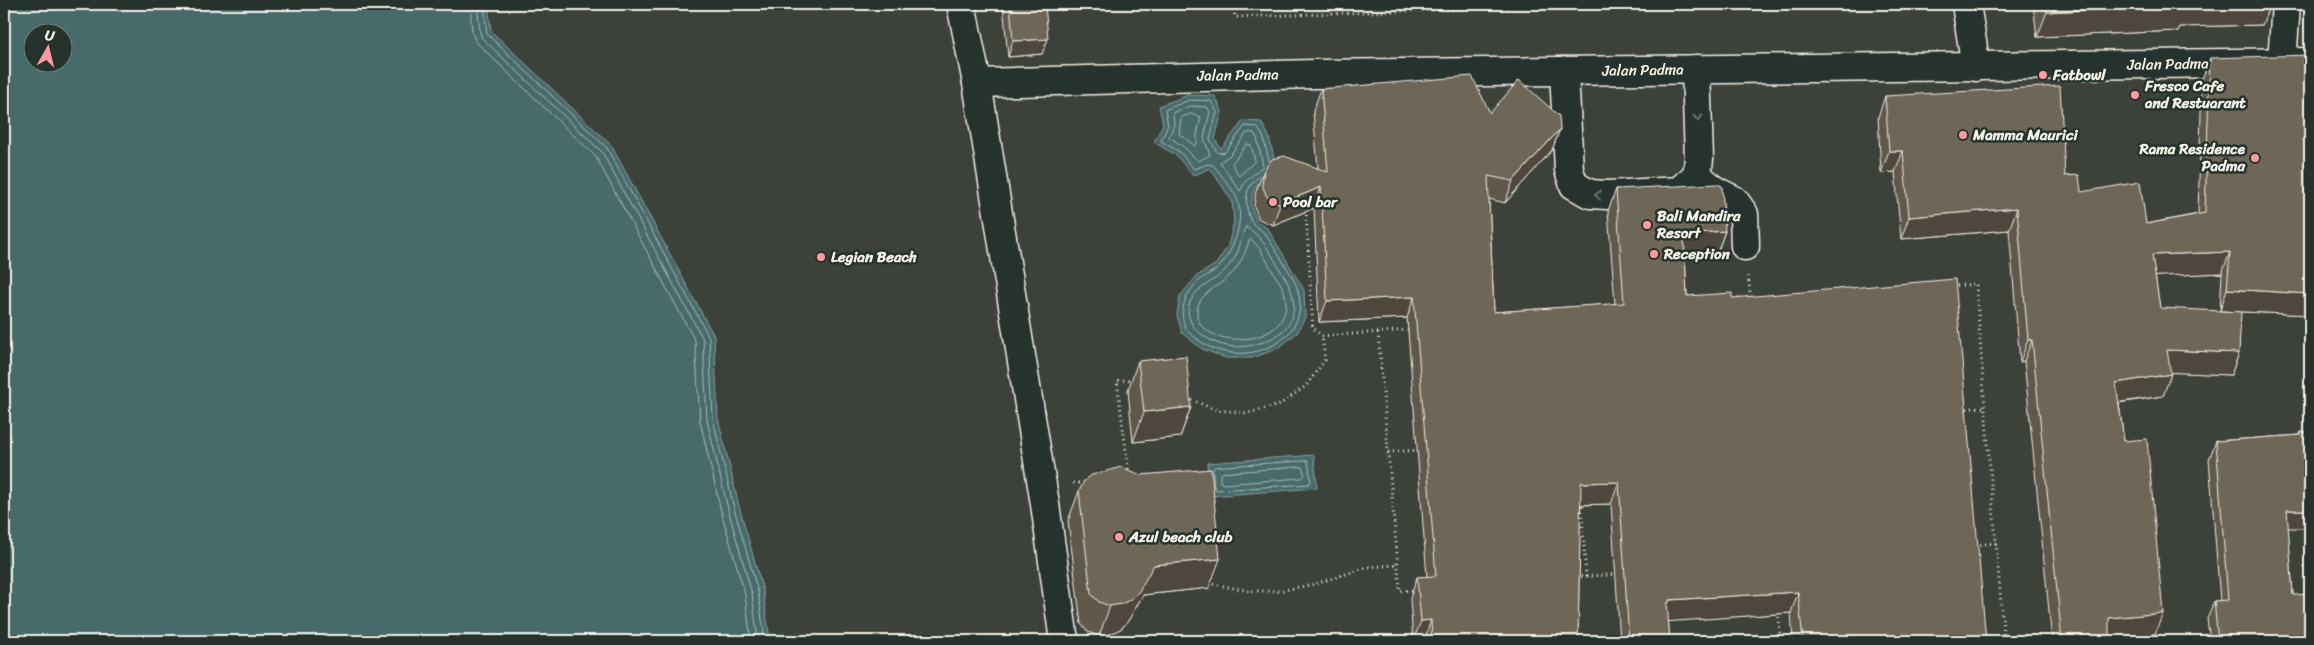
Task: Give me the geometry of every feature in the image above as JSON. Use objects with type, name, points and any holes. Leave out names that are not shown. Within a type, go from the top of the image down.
[{"type":"street","points":[[961,4],[977,83],[1042,486],[1064,641]]},
{"type":"street","points":[[1966,4],[1976,67]]},
{"type":"street","points":[[2282,62],[2286,4]]},
{"type":"street","name":"Jalan Padma","points":[[977,83],[1152,77],[2310,62]]},
{"type":"street","points":[[1564,71],[1569,170],[1574,185],[1590,194],[1607,196],[1679,191],[1698,175],[1696,70]]},
{"type":"street","points":[[1698,175],[1714,190],[1734,200],[1744,214],[1745,246]]},
{"type":"path","points":[[1233,4],[1235,17],[1508,7],[1507,4]]},
{"type":"path","points":[[1186,390],[1186,397],[1216,410],[1248,413],[1280,404],[1306,386],[1325,360],[1322,336],[1313,328],[1306,210]]},
{"type":"path","points":[[1947,286],[1976,284],[2004,641]]},
{"type":"path","points":[[1741,302],[1761,300]]},
{"type":"path","points":[[1322,336],[1418,330]]},
{"type":"path","points":[[1378,333],[1400,592],[1419,590]]},
{"type":"path","points":[[1121,478],[1130,477],[1117,381],[1136,379]]},
{"type":"path","points":[[1956,409],[1986,407]]},
{"type":"path","points":[[1388,452],[1427,449]]},
{"type":"path","points":[[1042,486],[1095,481]]},
{"type":"path","points":[[1580,497],[1586,577]]},
{"type":"path","points":[[1968,546],[1996,543]]},
{"type":"path","points":[[1213,584],[1250,591],[1279,590],[1315,584],[1368,567],[1398,565]]},
{"type":"path","points":[[1568,578],[1622,574]]},
{"type":"path","points":[[1777,606],[1781,641]]},
{"type":"water","points":[[4,4],[488,4],[491,31],[611,145],[714,336],[718,418],[739,506],[763,591],[770,641],[4,641]]},
{"type":"water","points":[[1188,95],[1215,96],[1222,111],[1215,139],[1221,149],[1243,121],[1261,122],[1268,134],[1275,161],[1254,189],[1251,205],[1257,221],[1268,229],[1304,290],[1305,317],[1297,333],[1277,349],[1252,358],[1226,358],[1202,349],[1182,333],[1177,315],[1180,296],[1197,276],[1216,264],[1228,246],[1234,222],[1232,201],[1210,168],[1193,176],[1177,156],[1154,142],[1163,124],[1159,106]]},
{"type":"water","points":[[1314,455],[1317,488],[1210,496],[1207,463]]},
{"type":"building","points":[[1010,4],[1045,4],[1048,39],[1013,41]]},
{"type":"building","points":[[2046,4],[2187,4],[2188,5],[2047,12]]},
{"type":"building","points":[[2310,55],[2310,294],[2227,289],[2230,252],[2152,255],[2160,308],[2241,312],[2239,353],[2167,350],[2171,374],[2116,383],[2124,441],[2147,439],[2163,613],[2109,618],[2109,641],[2062,641],[2032,340],[2028,340],[2017,208],[1909,217],[1903,151],[1889,151],[1885,96],[2060,86],[2065,176],[2079,175],[2081,192],[2140,182],[2146,224],[2205,213],[2210,58]]},
{"type":"building","points":[[1472,76],[1490,113],[1519,80],[1559,116],[1560,129],[1513,181],[1488,176],[1494,312],[1624,303],[1616,189],[1717,184],[1722,186],[1725,231],[1684,234],[1687,296],[1732,293],[1732,298],[1955,279],[1986,641],[1803,641],[1798,592],[1669,600],[1669,603],[1667,603],[1670,641],[1629,641],[1619,482],[1581,483],[1578,641],[1432,641],[1431,620],[1421,621],[1417,577],[1436,576],[1414,297],[1327,301],[1321,187],[1280,204],[1267,197],[1262,185],[1264,170],[1272,159],[1284,156],[1328,172],[1321,89]]},
{"type":"building","points":[[1186,356],[1191,407],[1144,412],[1138,361]]},
{"type":"building","points":[[2301,432],[2310,432],[2310,510],[2287,510],[2293,595],[2310,594],[2310,641],[2218,641],[2214,601],[2228,600],[2216,441],[2301,435]]},
{"type":"building","points":[[1121,467],[1141,475],[1211,469],[1220,559],[1154,565],[1133,598],[1122,604],[1110,606],[1099,602],[1091,594],[1079,491],[1084,481],[1092,475]]},
{"type":"place","name":"Fatbowl","points":[[2043,75]]},
{"type":"place","name":"Fresco Cafe and Restuarant","points":[[2135,95]]},
{"type":"place","name":"Mamma Maurici","points":[[1963,135]]},
{"type":"place","name":"Rama Residence Padma","points":[[2255,158]]},
{"type":"place","name":"Pool bar","points":[[1273,202]]},
{"type":"place","name":"Bali Mandira Resort","points":[[1647,225]]},
{"type":"place","name":"Reception","points":[[1654,254]]},
{"type":"place","name":"Legian Beach","points":[[821,257]]},
{"type":"place","name":"Azul beach club","points":[[1119,537]]}]
